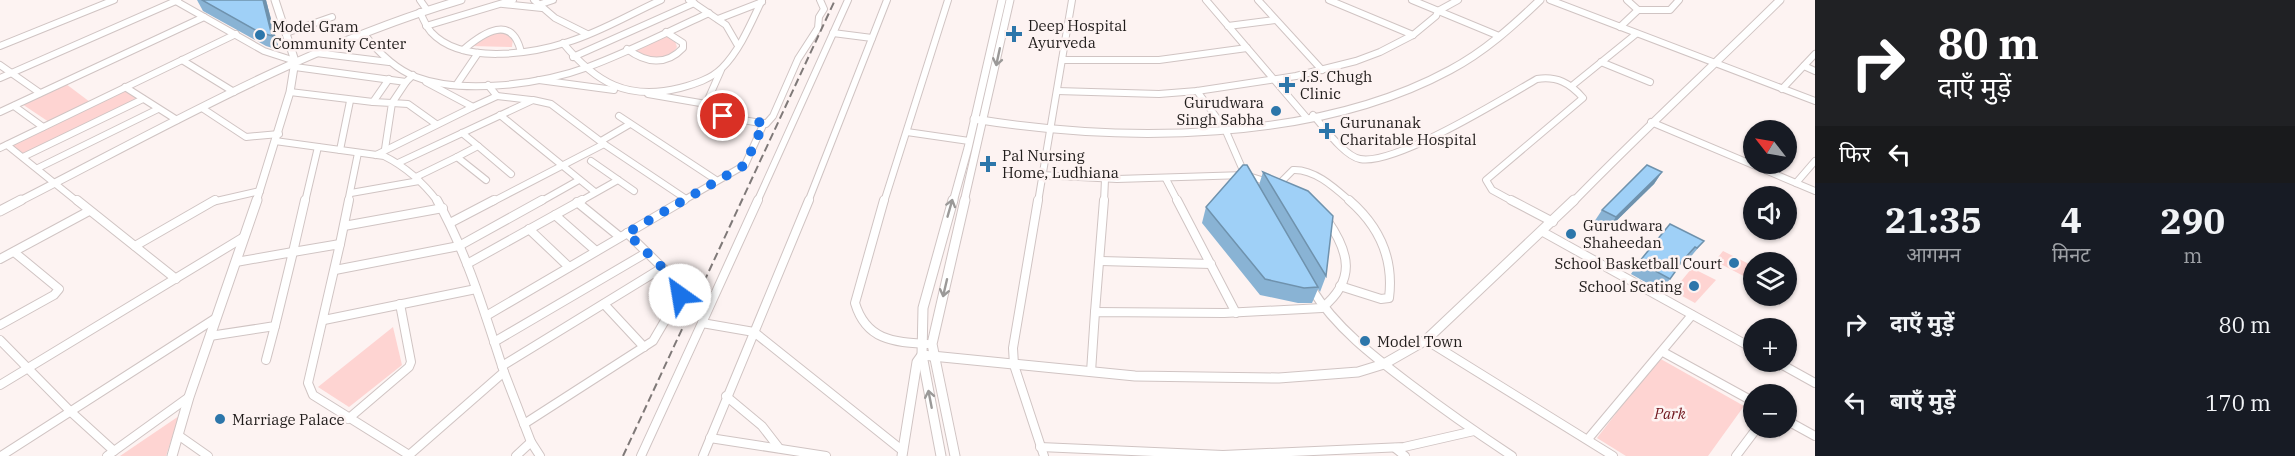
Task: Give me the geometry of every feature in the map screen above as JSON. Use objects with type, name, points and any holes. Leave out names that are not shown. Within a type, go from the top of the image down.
[{"type":"street","points":[[0,46],[114,0]]},
{"type":"street","points":[[0,78],[176,0],[264,51],[295,64],[406,82]]},
{"type":"street","points":[[172,456],[189,397],[245,237],[290,92],[295,64],[275,0]]},
{"type":"street","points":[[0,211],[314,53],[377,29],[439,0]]},
{"type":"street","points":[[423,7],[461,0]]},
{"type":"street","points":[[426,26],[513,0]]},
{"type":"street","points":[[501,4],[538,4],[553,0]]},
{"type":"street","points":[[423,7],[426,26],[440,40],[463,50],[478,53],[521,52],[563,43],[660,0]]},
{"type":"street","points":[[486,315],[748,162],[764,123],[773,116],[798,59],[818,28],[819,18],[824,9],[820,0]]},
{"type":"street","points":[[641,456],[848,0]]},
{"type":"street","points":[[702,456],[887,0]]},
{"type":"street","points":[[932,344],[889,341],[860,319],[855,303],[888,187],[948,0]]},
{"type":"street","points":[[941,456],[922,355],[923,308],[969,141],[1002,0]]},
{"type":"street","points":[[955,456],[932,344],[1010,0]]},
{"type":"street","points":[[1044,456],[1014,365],[1014,340],[1072,0]]},
{"type":"street","points":[[1206,0],[1274,80],[1348,152],[1358,158],[1368,160],[1394,152],[1537,79],[1553,76],[1573,86],[1583,98],[1486,180],[1492,190],[1553,222]]},
{"type":"street","points":[[1258,0],[1322,70]]},
{"type":"street","points":[[1329,0],[1413,35]]},
{"type":"street","points":[[1413,0],[1499,36]]},
{"type":"street","points":[[1057,91],[1159,94],[1197,91],[1274,80],[1322,70],[1356,61],[1413,35],[1436,16],[1438,11],[1458,0]]},
{"type":"street","points":[[974,119],[1050,130],[1138,134],[1226,129],[1310,116],[1375,102],[1439,76],[1499,36],[1540,0]]},
{"type":"street","points":[[1550,0],[1815,102]]},
{"type":"street","points":[[1627,0],[1638,10],[1670,10],[1679,0]]},
{"type":"street","points":[[922,355],[1135,376],[1279,378],[1358,372],[1384,364],[1426,340],[1543,232],[1651,122],[1715,64],[1780,0]]},
{"type":"street","points":[[706,104],[721,70],[762,1]]},
{"type":"street","points":[[718,19],[762,1]]},
{"type":"street","points":[[573,57],[692,2],[726,25],[736,44]]},
{"type":"street","points":[[538,4],[555,18],[587,34]]},
{"type":"street","points":[[1620,27],[1638,10]]},
{"type":"street","points":[[385,149],[392,103],[406,82],[416,76],[457,84],[489,85],[534,80],[586,68],[709,13]]},
{"type":"street","points":[[0,112],[204,17]]},
{"type":"street","points":[[286,33],[332,17]]},
{"type":"street","points":[[1228,26],[1275,20]]},
{"type":"street","points":[[463,50],[479,35],[501,29],[512,32],[518,38],[521,52]]},
{"type":"street","points":[[627,50],[650,61],[665,61],[674,58],[683,48],[682,43],[666,32]]},
{"type":"street","points":[[833,33],[872,38]]},
{"type":"street","points":[[3,146],[236,34]]},
{"type":"street","points":[[364,34],[379,53],[390,62],[473,107]]},
{"type":"street","points":[[1573,86],[1636,34]]},
{"type":"street","points":[[563,43],[573,57],[598,79],[629,92]]},
{"type":"street","points":[[1062,60],[1159,60],[1247,48]]},
{"type":"street","points":[[314,53],[390,62]]},
{"type":"street","points":[[457,84],[478,53]]},
{"type":"street","points":[[1782,89],[1815,54]]},
{"type":"street","points":[[182,60],[234,92]]},
{"type":"street","points":[[1601,62],[1650,82]]},
{"type":"street","points":[[0,64],[40,93]]},
{"type":"street","points":[[1804,66],[1815,70]]},
{"type":"street","points":[[648,94],[683,87],[706,79],[721,70]]},
{"type":"street","points":[[373,102],[389,79]]},
{"type":"street","points":[[534,80],[648,94],[706,104],[726,117],[764,123]]},
{"type":"street","points":[[489,85],[497,96]]},
{"type":"street","points":[[125,87],[177,120]]},
{"type":"street","points":[[1197,91],[1226,129],[1251,185]]},
{"type":"street","points":[[290,92],[350,100],[408,104],[436,124]]},
{"type":"street","points":[[376,154],[497,96],[533,100],[551,104],[602,143],[686,198]]},
{"type":"street","points":[[23,158],[143,99]]},
{"type":"street","points":[[340,150],[350,100]]},
{"type":"street","points":[[398,163],[533,100]]},
{"type":"street","points":[[14,106],[43,127]]},
{"type":"street","points":[[38,168],[158,108]]},
{"type":"street","points":[[202,108],[246,137],[277,137],[318,147],[376,154],[398,163],[418,179],[443,208],[450,223],[486,315],[503,369],[531,442],[540,456]]},
{"type":"street","points":[[500,115],[595,192]]},
{"type":"street","points":[[619,116],[716,180]]},
{"type":"street","points":[[1651,122],[1815,191]]},
{"type":"street","points":[[450,223],[561,166],[630,124]]},
{"type":"street","points":[[907,132],[969,141]]},
{"type":"street","points":[[462,134],[511,174]]},
{"type":"street","points":[[3,146],[38,168],[176,279]]},
{"type":"street","points":[[351,193],[418,179],[478,146]]},
{"type":"street","points":[[266,360],[318,147]]},
{"type":"street","points":[[358,153],[335,270],[308,383],[309,390],[348,418],[408,455],[503,369],[662,268]]},
{"type":"street","points":[[457,157],[486,180]]},
{"type":"street","points":[[591,161],[634,190]]},
{"type":"street","points":[[1796,183],[1815,161]]},
{"type":"street","points":[[1278,185],[1293,170],[1307,171],[1344,195],[1371,223],[1382,241],[1392,268],[1389,298],[1380,299],[1340,286]]},
{"type":"street","points":[[1041,175],[1105,179],[1245,175],[1289,189]]},
{"type":"street","points":[[1091,372],[1101,261],[1105,179]]},
{"type":"street","points":[[1166,179],[1236,313]]},
{"type":"street","points":[[335,270],[459,246],[579,180]]},
{"type":"street","points":[[467,264],[618,180]]},
{"type":"street","points":[[135,246],[217,199],[260,190]]},
{"type":"street","points":[[577,202],[620,237]]},
{"type":"street","points":[[344,226],[443,208]]},
{"type":"street","points":[[0,259],[89,211]]},
{"type":"street","points":[[555,214],[596,251]]},
{"type":"street","points":[[1095,312],[1236,313],[1322,308],[1334,299],[1340,286],[1347,257],[1337,233],[1322,214]]},
{"type":"street","points":[[529,229],[569,267]]},
{"type":"street","points":[[1543,232],[1743,343]]},
{"type":"street","points":[[525,424],[653,341],[680,295],[675,280],[627,233]]},
{"type":"street","points":[[0,385],[245,237]]},
{"type":"street","points":[[236,262],[340,244]]},
{"type":"street","points":[[0,325],[54,296],[59,289],[14,252]]},
{"type":"street","points":[[494,342],[646,253]]},
{"type":"street","points":[[1101,261],[1210,264]]},
{"type":"street","points":[[1304,277],[1322,308],[1350,338],[1474,432],[1512,456]]},
{"type":"street","points":[[324,320],[476,289]]},
{"type":"street","points":[[348,418],[409,367],[411,362],[400,304]]},
{"type":"street","points":[[604,304],[644,347]]},
{"type":"street","points":[[1588,439],[1692,315]]},
{"type":"street","points":[[1,456],[216,318]]},
{"type":"street","points":[[702,323],[754,332],[780,350],[902,453]]},
{"type":"street","points":[[210,336],[275,326]]},
{"type":"street","points":[[0,340],[111,454],[189,397]]},
{"type":"street","points":[[1426,340],[1613,456]]},
{"type":"street","points":[[1663,352],[1743,396]]},
{"type":"street","points":[[902,453],[916,362],[922,355]]},
{"type":"street","points":[[1795,372],[1815,383]]},
{"type":"street","points":[[726,396],[762,426],[779,447]]},
{"type":"street","points":[[1797,426],[1815,436]]},
{"type":"street","points":[[1040,447],[1222,455],[1395,448],[1474,432]]},
{"type":"street","points":[[178,435],[208,456]]},
{"type":"street","points":[[710,438],[826,456]]},
{"type":"street","points":[[1736,456],[1750,438]]},
{"type":"street","points":[[516,456],[531,442]]},
{"type":"street","points":[[1395,448],[1405,456]]},
{"type":"green space","points":[[496,31],[506,33],[513,39],[512,47],[470,46],[475,39]]},
{"type":"green space","points":[[668,36],[675,41],[677,47],[668,55],[657,58],[634,51]]},
{"type":"green space","points":[[66,84],[90,102],[49,122],[22,104]]},
{"type":"green space","points":[[123,89],[138,99],[26,156],[10,144]]},
{"type":"green space","name":"School Basketball Court","points":[[1723,251],[1743,261],[1743,276],[1715,261]]},
{"type":"green space","name":"School Scating","points":[[1692,268],[1716,280],[1695,303],[1673,291]]},
{"type":"green space","points":[[393,327],[402,365],[349,407],[318,387]]},
{"type":"green space","name":"Park","points":[[1659,358],[1743,405],[1708,456],[1626,456],[1597,438]]},
{"type":"green space","points":[[179,416],[166,456],[120,456]]},
{"type":"building","points":[[202,0],[263,0],[272,36],[259,32]]},
{"type":"building","points":[[1243,165],[1247,165],[1318,287],[1304,288],[1265,279],[1206,207]]},
{"type":"building","points":[[1647,165],[1662,172],[1616,217],[1602,210]]},
{"type":"building","points":[[1263,172],[1308,191],[1333,216],[1326,276]]},
{"type":"building","points":[[1670,224],[1704,241],[1697,248],[1695,247],[1673,271],[1675,272],[1670,279],[1639,262]]},
{"type":"railway","points":[[623,456],[835,0]]},
{"type":"place","name":"Deep Hospital Ayurveda","points":[[1014,34]]},
{"type":"place","name":"Model Gram Community Center","points":[[260,35]]},
{"type":"place","name":"J.S. Chugh Clinic","points":[[1287,85]]},
{"type":"place","name":"Gurudwara Singh Sabha","points":[[1276,111]]},
{"type":"place","name":"Gurunanak Charitable Hospital","points":[[1327,131]]},
{"type":"place","name":"Pal Nursing Home, Ludhiana","points":[[988,164]]},
{"type":"place","name":"Gurudwara Shaheedan","points":[[1571,234]]},
{"type":"place","name":"School Basketball Court","points":[[1734,263]]},
{"type":"place","name":"School Scating","points":[[1694,286]]},
{"type":"place","name":"Model Town","points":[[1365,341]]},
{"type":"place","name":"Marriage Palace","points":[[220,419]]},
{"type":"route","points":[[680,295],[675,280],[627,233],[748,162],[764,123],[723,116]]}]
